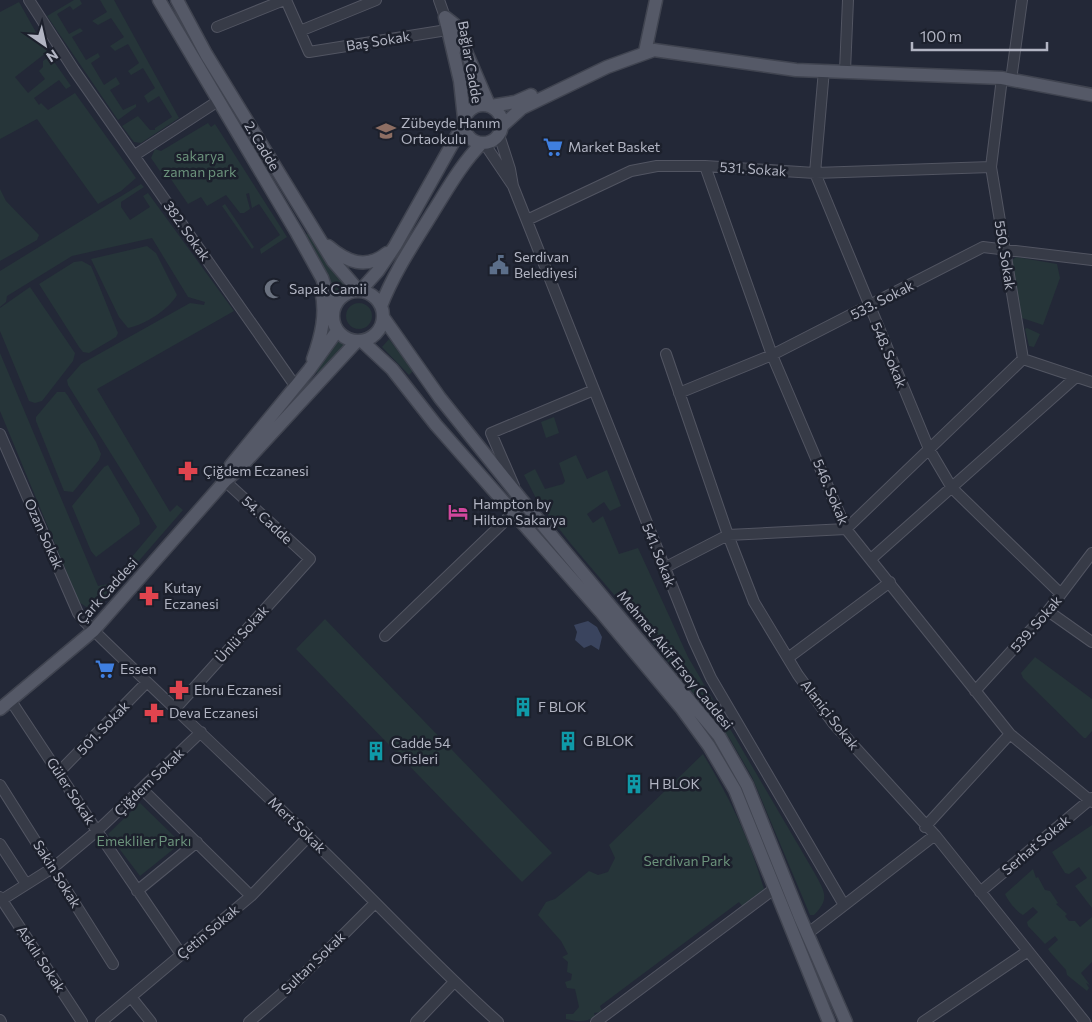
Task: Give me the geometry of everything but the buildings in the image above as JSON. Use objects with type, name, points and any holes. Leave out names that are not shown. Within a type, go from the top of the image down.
[{"type":"main road","name":"2. Cadde","points":[[159,0],[297,233],[322,278],[333,310]]},
{"type":"main road","name":"2. Cadde","points":[[177,0],[206,54],[333,261],[360,291]]},
{"type":"main road","points":[[644,52],[656,0]]},
{"type":"main road","name":"Bağlar Cadde","points":[[464,121],[456,60],[446,23],[454,24],[490,106]]},
{"type":"main road","points":[[574,82],[549,88],[515,102],[490,106],[482,104],[473,107],[395,246],[378,271],[360,291],[343,296],[333,310],[333,321],[337,331],[346,338],[359,341],[377,333],[391,280],[463,164],[483,143],[500,130],[522,108],[574,82],[644,52],[654,50],[679,52],[780,68],[1007,79],[1092,95]]},
{"type":"main road","points":[[490,106],[500,114],[500,130]]},
{"type":"main road","points":[[464,121],[469,137],[483,143]]},
{"type":"main road","points":[[297,233],[322,292],[323,302],[322,332],[309,370]]},
{"type":"main road","points":[[320,238],[337,254],[350,262],[359,263],[373,262],[395,246]]},
{"type":"main road","points":[[360,291],[374,297],[382,312]]},
{"type":"main road","name":"Mehmet Akif Ersoy Caddesi","points":[[382,312],[413,359],[518,495],[719,736],[747,785],[807,934],[846,1022]]},
{"type":"main road","name":"Çark Caddesi","points":[[225,481],[231,465],[296,387],[337,331]]},
{"type":"main road","name":"Mehmet Akif Ersoy Caddesi","points":[[359,341],[392,369],[432,420],[669,694],[709,746],[735,790],[829,1022]]},
{"type":"main road","name":"Çark Caddesi","points":[[3,707],[93,630],[225,481],[237,472],[359,341]]},
{"type":"street","name":"382. Sokak","points":[[29,0],[74,70],[296,387]]},
{"type":"street","points":[[218,27],[285,0],[300,31],[376,0]]},
{"type":"street","points":[[439,0],[446,23]]},
{"type":"street","points":[[845,71],[848,0]]},
{"type":"street","name":"550. Sokak","points":[[1022,0],[991,166],[1003,248],[1023,359]]},
{"type":"street","name":"Baş Sokak","points":[[300,31],[309,52],[446,23]]},
{"type":"street","name":"548. Sokak","points":[[824,70],[815,173],[868,307],[929,449],[952,488],[1061,594]]},
{"type":"street","points":[[135,155],[218,101]]},
{"type":"street","points":[[500,130],[513,186]]},
{"type":"street","points":[[483,143],[513,186]]},
{"type":"street","name":"531. Sokak","points":[[527,220],[631,171],[657,166],[705,166],[815,173],[991,166]]},
{"type":"street","name":"546. Sokak","points":[[705,166],[772,354],[846,528],[1010,734],[1091,800]]},
{"type":"street","name":"541. Sokak","points":[[513,186],[664,568],[711,678],[844,905]]},
{"type":"street","name":"533. Sokak","points":[[679,393],[772,354],[868,307],[983,247],[1092,260]]},
{"type":"street","name":"Alaniçi Sokak","points":[[666,354],[728,536],[754,602],[788,658],[833,723],[935,835],[1085,1022]]},
{"type":"street","points":[[664,568],[728,536],[846,528],[1023,359],[1092,382]]},
{"type":"street","points":[[871,559],[1076,377]]},
{"type":"street","points":[[518,495],[491,434],[594,390]]},
{"type":"street","name":"Ozan Sokak","points":[[0,434],[78,612],[93,630]]},
{"type":"street","name":"54. Cadde","points":[[225,481],[310,559]]},
{"type":"street","points":[[385,636],[507,519],[512,511]]},
{"type":"street","name":"539. Sokak","points":[[975,691],[1048,611],[1092,553]]},
{"type":"street","name":"Ünlü Sokak","points":[[175,709],[310,559]]},
{"type":"street","points":[[788,658],[890,582]]},
{"type":"street","points":[[1048,611],[1092,642]]},
{"type":"street","name":"Mert Sokak","points":[[93,630],[146,684],[200,732],[309,836],[454,982],[498,1022]]},
{"type":"street","name":"501. Sokak","points":[[59,772],[146,684]]},
{"type":"street","name":"Güler Sokak","points":[[3,707],[59,772],[97,831],[182,954]]},
{"type":"street","name":"Çiğdem Sokak","points":[[1,899],[54,867],[97,831],[200,732]]},
{"type":"street","points":[[926,827],[1010,734]]},
{"type":"street","name":"Sakin Sokak","points":[[0,785],[54,867],[112,964]]},
{"type":"street","points":[[142,789],[251,896]]},
{"type":"street","name":"Serhat Sokak","points":[[980,892],[1091,800]]},
{"type":"street","points":[[807,934],[935,835]]},
{"type":"street","name":"Çetin Sokak","points":[[101,1022],[251,896],[309,836]]},
{"type":"street","points":[[138,891],[197,842]]},
{"type":"street","points":[[0,844],[26,884]]},
{"type":"street","points":[[596,1022],[774,889]]},
{"type":"street","name":"Askılı Sokak","points":[[1,899],[82,1022]]},
{"type":"street","name":"Sultan Sokak","points":[[249,1022],[301,977],[375,903]]},
{"type":"street","points":[[923,1022],[1028,951]]},
{"type":"street","points":[[416,1022],[454,982]]},
{"type":"street","points":[[130,997],[151,1022]]},
{"type":"green space","points":[[74,0],[80,0],[82,4],[73,10],[70,6],[57,14],[69,34],[80,28],[83,31],[72,37],[86,60],[98,53],[100,57],[91,63],[104,85],[116,77],[120,84],[110,90],[123,110],[136,104],[136,107],[118,120],[47,16]]},
{"type":"green space","points":[[100,0],[114,0],[179,118],[141,143],[134,142],[122,126],[138,116],[150,130],[155,130],[155,128],[172,117],[159,96],[148,103],[144,96],[155,88],[143,68],[131,75],[128,71],[139,63],[128,44],[115,51],[110,46],[124,37],[111,18],[98,25],[92,21],[107,12]]},
{"type":"green space","points":[[19,2],[47,52],[15,77],[28,93],[45,79],[39,71],[43,67],[43,61],[50,56],[71,86],[66,89],[59,80],[34,98],[39,105],[41,103],[48,110],[75,93],[136,178],[121,191],[98,204],[37,119],[0,139],[0,12]]},
{"type":"green space","name":"sakarya zaman park","points":[[208,123],[211,127],[215,124],[287,237],[261,254],[260,249],[280,235],[259,204],[252,208],[249,193],[246,194],[250,209],[244,213],[240,213],[226,195],[207,206],[201,197],[188,204],[164,169],[160,171],[151,158],[155,149],[161,151]]},
{"type":"green space","points":[[141,184],[144,187],[121,202],[121,207],[130,220],[150,207],[143,196],[148,193],[234,311],[97,389],[170,512],[177,505],[183,510],[137,563],[131,558],[157,527],[68,385],[67,380],[81,364],[190,303],[204,305],[205,302],[188,297],[152,238],[72,256],[7,296],[6,302],[0,307],[0,271]]},
{"type":"green space","points":[[0,189],[6,201],[39,235],[37,240],[0,261]]},
{"type":"green space","points":[[225,204],[254,247],[252,249],[222,206]]},
{"type":"green space","points":[[309,233],[332,269],[350,287],[337,296],[305,235]]},
{"type":"green space","points":[[147,246],[156,253],[177,295],[156,316],[142,324],[128,328],[119,317],[91,259]]},
{"type":"green space","points":[[1016,257],[1057,264],[1060,278],[1043,325],[1022,318],[1011,261]]},
{"type":"green space","points":[[82,261],[91,266],[118,333],[116,337],[89,353],[83,352],[79,347],[39,284],[74,262]]},
{"type":"green space","points":[[30,287],[75,353],[73,361],[42,401],[35,403],[29,401],[0,331],[0,308]]},
{"type":"green space","points":[[359,303],[368,307],[372,316],[368,325],[359,329],[350,325],[346,316],[350,307]]},
{"type":"green space","points":[[1027,328],[1040,334],[1034,347],[1029,346],[1025,329]]},
{"type":"green space","points":[[338,338],[349,343],[318,373],[316,372]]},
{"type":"green space","points":[[389,339],[413,371],[409,375],[382,347]]},
{"type":"green space","points":[[0,353],[98,586],[108,584],[120,571],[126,576],[95,611],[79,602],[0,411]]},
{"type":"green space","points":[[57,392],[65,392],[68,396],[96,442],[101,454],[99,460],[73,492],[64,491],[36,421],[36,417]]},
{"type":"green space","points":[[554,417],[559,433],[546,438],[541,422]]},
{"type":"green space","points":[[576,455],[587,479],[607,470],[621,506],[610,511],[604,502],[587,514],[593,523],[603,516],[619,554],[638,548],[688,657],[821,884],[824,894],[823,904],[814,915],[810,915],[752,777],[730,739],[538,502],[524,475],[535,469],[545,489],[563,484],[565,481],[559,463]]},
{"type":"green space","points":[[108,465],[139,518],[140,524],[96,557],[91,551],[72,506],[104,467]]},
{"type":"green space","points":[[325,619],[552,853],[522,882],[296,649]]},
{"type":"green space","points":[[1035,657],[1092,699],[1092,731],[1086,738],[1023,678],[1021,673]]},
{"type":"green space","name":"Serdivan Park","points":[[703,754],[738,820],[764,889],[742,906],[739,902],[600,1006],[602,1012],[594,1013],[595,1017],[582,1021],[566,1019],[566,1014],[573,1014],[579,1007],[575,989],[567,988],[565,982],[571,980],[572,974],[567,972],[568,962],[562,957],[568,954],[561,941],[538,915],[546,902],[555,899],[589,871],[598,875],[608,872],[615,858],[609,845]]},
{"type":"green space","name":"Emekliler Parkı","points":[[140,803],[181,843],[140,876],[108,834]]},
{"type":"green space","points":[[1092,825],[1092,908],[1075,886],[1087,878],[1079,867],[1069,874],[1065,873],[1052,852]]},
{"type":"green space","points":[[1033,869],[1036,878],[1038,877],[1045,890],[1050,891],[1058,903],[1056,904],[1067,914],[1065,916],[1069,921],[1075,921],[1080,927],[1092,917],[1092,962],[1081,973],[1090,985],[1086,983],[1089,988],[1087,991],[1067,975],[1066,970],[1048,949],[1058,940],[1055,936],[1045,944],[1028,926],[1027,922],[1038,912],[1033,907],[1023,915],[1012,906],[1005,894]]},
{"type":"water","points":[[588,621],[597,627],[602,637],[599,650],[591,645],[584,648],[575,640],[577,632],[574,625]]},
{"type":"place","name":"Zübeyde Hanım Ortaokulu","points":[[386,131]]},
{"type":"place","name":"Market Basket","points":[[553,147]]},
{"type":"place","name":"Serdivan Belediyesi","points":[[499,265]]},
{"type":"place","name":"Sapak Camii","points":[[274,289]]},
{"type":"place","name":"Çiğdem Eczanesi","points":[[188,471]]},
{"type":"place","name":"Hampton by Hilton Sakarya","points":[[458,512]]},
{"type":"place","name":"Kutay Eczanesi","points":[[149,596]]},
{"type":"place","name":"Essen","points":[[105,669]]},
{"type":"place","name":"Ebru Eczanesi","points":[[179,690]]},
{"type":"place","name":"F BLOK","points":[[523,707]]},
{"type":"place","name":"Deva Eczanesi","points":[[154,713]]},
{"type":"place","name":"G BLOK","points":[[568,741]]},
{"type":"place","name":"Cadde 54 Ofisleri","points":[[376,751]]},
{"type":"place","name":"H BLOK","points":[[634,784]]}]
